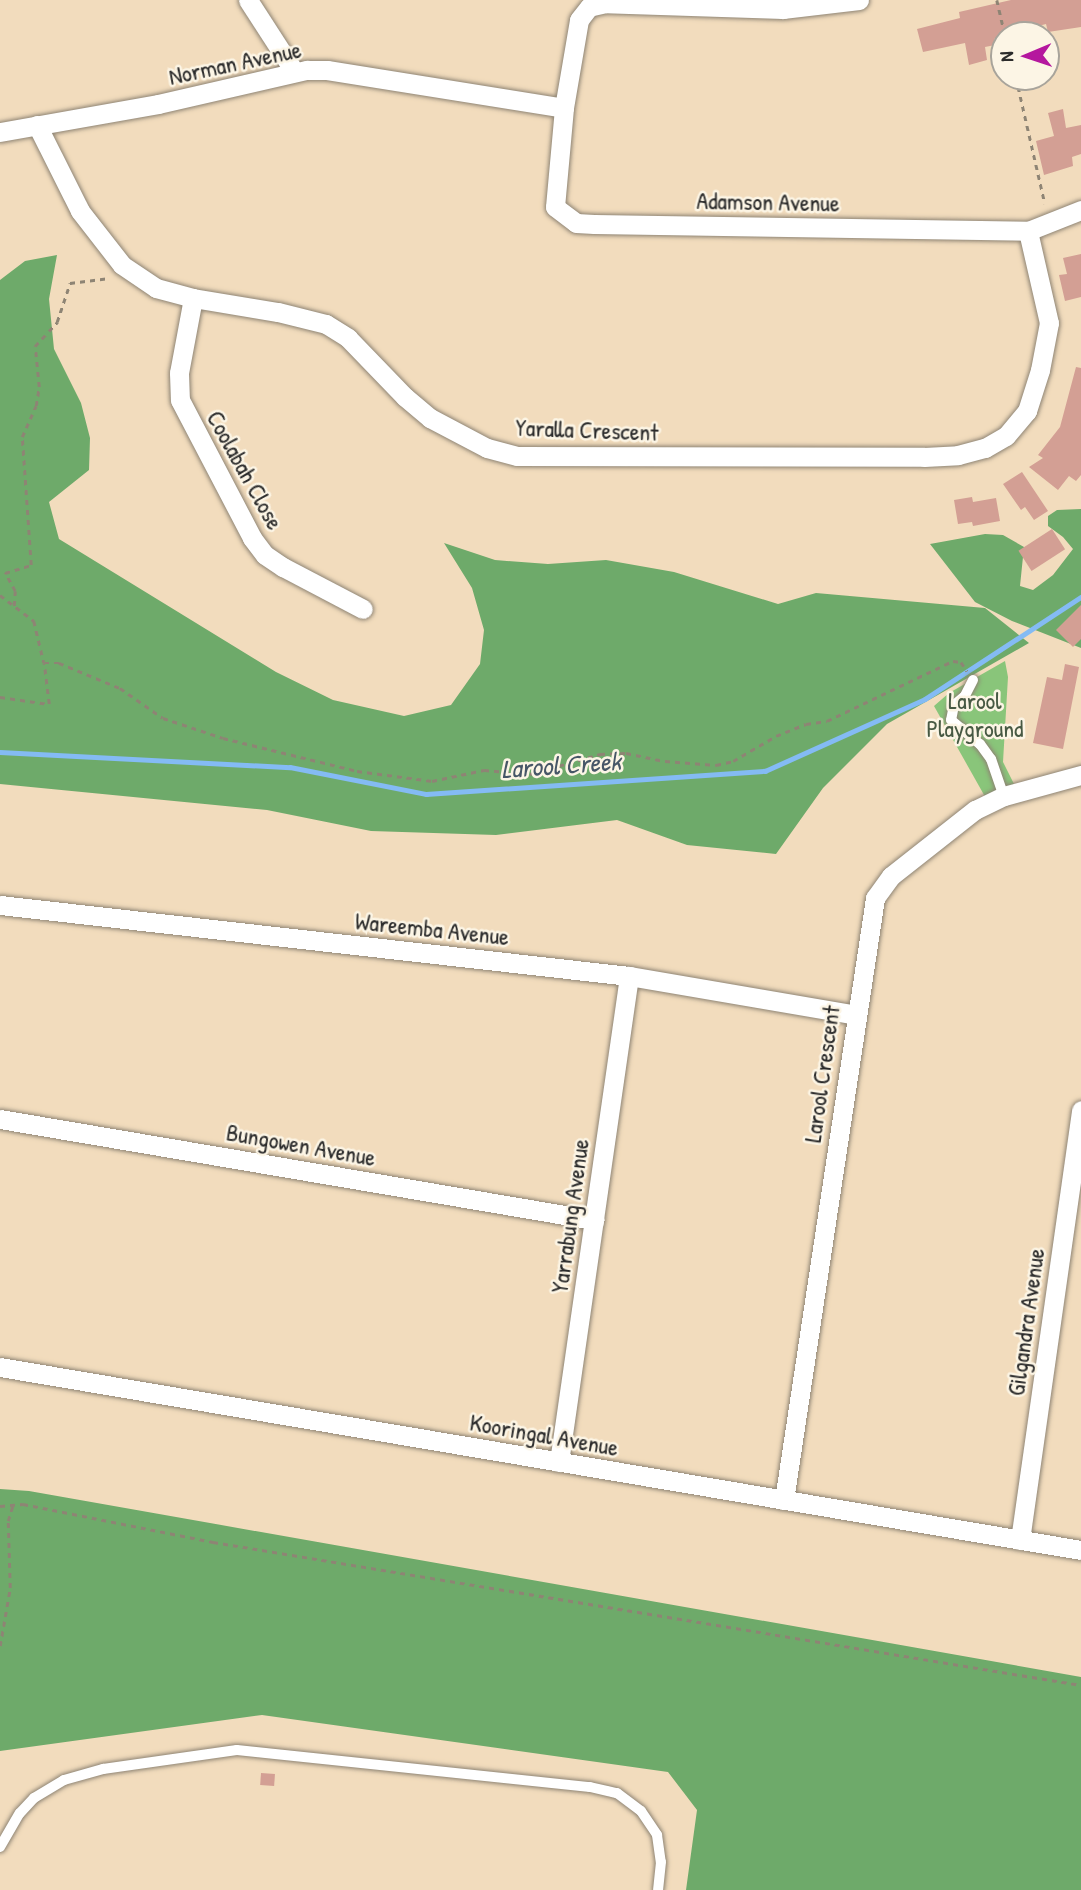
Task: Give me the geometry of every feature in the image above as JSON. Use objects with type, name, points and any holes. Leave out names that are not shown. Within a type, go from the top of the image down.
[{"type":"street","points":[[248,0],[294,71]]},
{"type":"street","points":[[564,108],[579,20],[589,7],[606,3],[783,9],[859,0]]},
{"type":"street","name":"Norman Avenue","points":[[0,132],[158,104],[294,71],[327,70],[564,108]]},
{"type":"street","name":"Adamson Avenue","points":[[564,108],[555,207],[576,223],[1028,231],[1049,225],[1081,210]]},
{"type":"street","name":"Yaralla Crescent","points":[[37,125],[80,211],[122,265],[156,288],[193,298],[278,312],[326,324],[348,338],[405,397],[430,418],[487,448],[517,456],[958,455],[985,448],[1006,436],[1027,411],[1037,380],[1049,323],[1028,231]]},
{"type":"street","name":"Coolabah Close","points":[[193,298],[179,373],[180,400],[252,538],[265,555],[363,609]]},
{"type":"street","name":"Larool Crescent","points":[[784,1500],[875,898],[891,876],[975,810],[1004,796],[1081,775]]},
{"type":"street","name":"Wareemba Avenue","points":[[0,905],[629,976],[856,1015]]},
{"type":"street","name":"Yarrabung Avenue","points":[[559,1462],[629,976]]},
{"type":"street","name":"Gilgandra Avenue","points":[[1020,1540],[1081,1111]]},
{"type":"street","name":"Bungowen Avenue","points":[[0,1119],[594,1220]]},
{"type":"street","name":"Kooringal Avenue","points":[[0,1367],[1081,1550]]},
{"type":"lane","points":[[973,680],[965,696],[954,705],[951,720],[980,744],[991,759],[1004,796]]},
{"type":"lane","points":[[0,1847],[20,1813],[47,1788],[64,1780],[103,1769],[236,1750],[590,1787],[617,1793],[642,1811],[657,1835],[661,1862],[658,1890]]},
{"type":"path","points":[[997,0],[1002,21]]},
{"type":"path","points":[[1019,91],[1049,225]]},
{"type":"path","points":[[0,577],[5,572],[30,565],[22,437],[36,406],[39,387],[35,346],[57,322],[70,283],[108,280],[122,265]]},
{"type":"path","points":[[5,572],[15,591],[14,606]]},
{"type":"path","points":[[0,595],[34,621],[44,663],[49,704],[0,697]]},
{"type":"path","points":[[44,663],[59,663],[120,688],[163,718],[223,738],[357,771],[432,781],[484,769],[530,774],[600,754],[626,752],[665,761],[716,765],[733,761],[776,736],[806,724],[827,721],[953,661],[961,662]]},
{"type":"path","points":[[0,1506],[23,1504],[213,1542],[1081,1685]]},
{"type":"path","points":[[0,1646],[10,1588],[8,1521],[13,1505]]},
{"type":"green space","points":[[57,255],[49,299],[54,349],[81,403],[90,438],[89,470],[49,502],[59,539],[276,672],[333,700],[404,716],[451,705],[480,664],[484,630],[472,588],[444,543],[495,560],[548,564],[606,560],[674,572],[778,604],[816,593],[985,608],[1029,643],[887,724],[823,788],[776,854],[687,845],[617,820],[496,835],[371,831],[267,810],[0,784],[0,280],[25,261]]},
{"type":"green space","points":[[1081,509],[1081,648],[1012,621],[975,602],[930,544],[985,534],[1003,535],[1024,547],[1020,586],[1033,590],[1053,575],[1073,549],[1048,526],[1048,516],[1057,510]]},
{"type":"green space","name":"Larool Playground","points":[[1005,661],[1008,677],[1003,762],[1018,792],[988,802],[934,706],[949,693]]},
{"type":"green space","points":[[0,1489],[29,1491],[1081,1677],[1081,1890],[686,1890],[697,1810],[668,1772],[262,1715],[0,1751]]},
{"type":"building","points":[[1011,0],[1081,0],[1081,27],[1060,30],[1060,21],[990,21],[990,46],[985,47],[987,60],[969,65],[965,43],[923,52],[917,29],[960,18],[959,12]]},
{"type":"building","points":[[1063,109],[1066,128],[1081,125],[1081,154],[1072,157],[1073,166],[1044,175],[1036,141],[1054,136],[1048,113]]},
{"type":"building","points":[[1081,254],[1081,297],[1065,301],[1059,275],[1067,274],[1063,258]]},
{"type":"building","points":[[1076,367],[1081,368],[1081,475],[1076,481],[1069,476],[1058,490],[1029,467],[1043,458],[1038,455],[1060,427]]},
{"type":"building","points":[[1022,472],[1048,511],[1034,520],[1025,507],[1021,510],[1003,484]]},
{"type":"building","points":[[972,497],[973,502],[996,498],[1000,521],[973,526],[972,522],[958,524],[954,500]]},
{"type":"building","points":[[1052,529],[1065,549],[1032,571],[1018,551]]},
{"type":"building","points":[[1081,605],[1081,639],[1073,647],[1056,630]]},
{"type":"building","points":[[1065,664],[1079,667],[1063,749],[1033,743],[1047,677],[1062,680]]},
{"type":"building","points":[[261,1773],[275,1774],[274,1786],[260,1785]]},
{"type":"waterway","name":"Larool Creek","points":[[0,752],[290,767],[426,794],[765,771],[925,699],[1081,597]]}]
